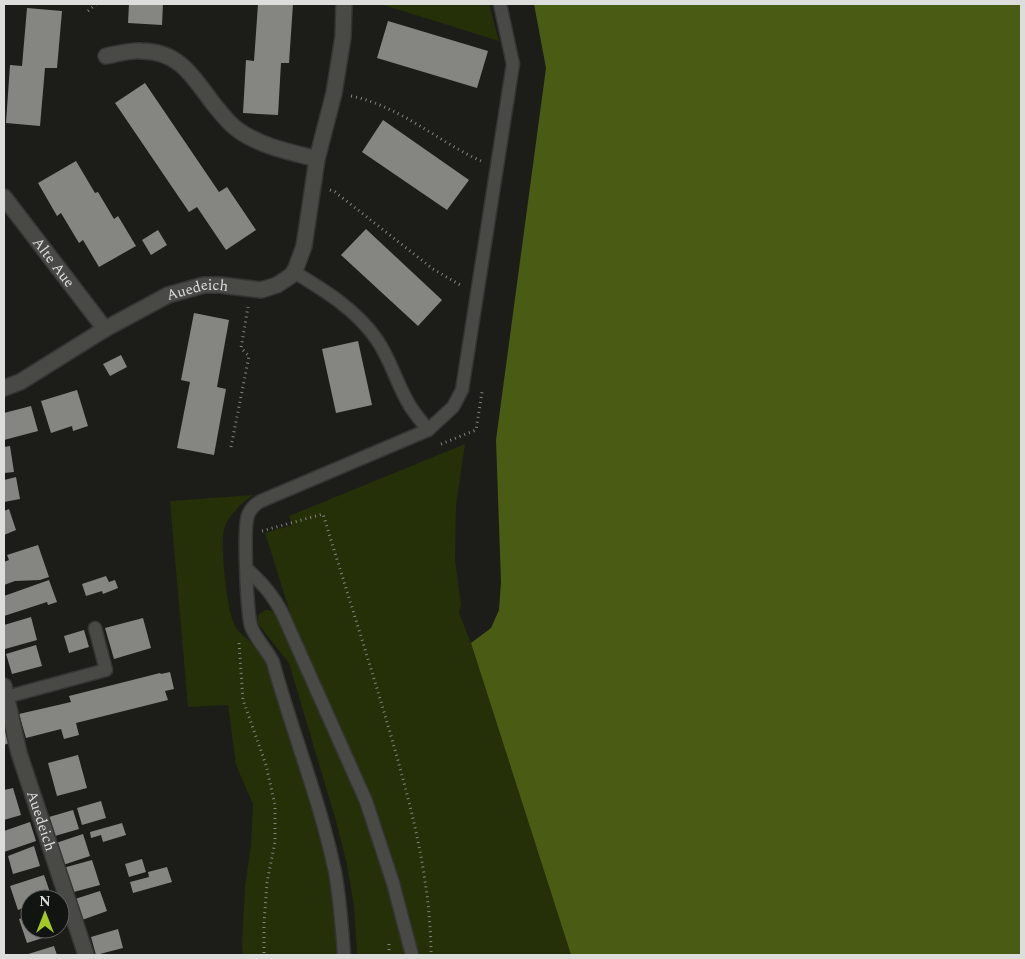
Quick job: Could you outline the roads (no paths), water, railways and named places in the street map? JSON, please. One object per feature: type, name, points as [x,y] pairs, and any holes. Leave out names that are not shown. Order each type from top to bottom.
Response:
[{"type":"street","points":[[294,272],[304,246],[317,159],[334,93],[342,37],[344,4]]},
{"type":"street","points":[[106,56],[139,50],[164,55],[176,60],[195,78],[225,118],[237,130],[268,145],[317,159]]},
{"type":"street","name":"Alte Aue","points":[[4,197],[105,329]]},
{"type":"street","name":"Auedeich","points":[[4,388],[20,382],[105,329],[168,295],[187,288],[204,285],[261,290],[277,285],[294,272]]},
{"type":"street","name":"Auedeich","points":[[5,691],[19,754],[86,955]]},
{"type":"lane","points":[[344,955],[338,887],[316,801],[273,662],[252,627],[246,569],[248,518],[255,504],[428,430],[453,407],[462,390],[513,64],[500,4]]},
{"type":"lane","points":[[294,272],[351,310],[365,325],[388,358],[410,405],[428,430]]},
{"type":"lane","points":[[246,569],[264,585],[284,615],[366,802],[393,883],[412,955]]},
{"type":"lane","points":[[5,691],[106,670],[95,628]]}]
